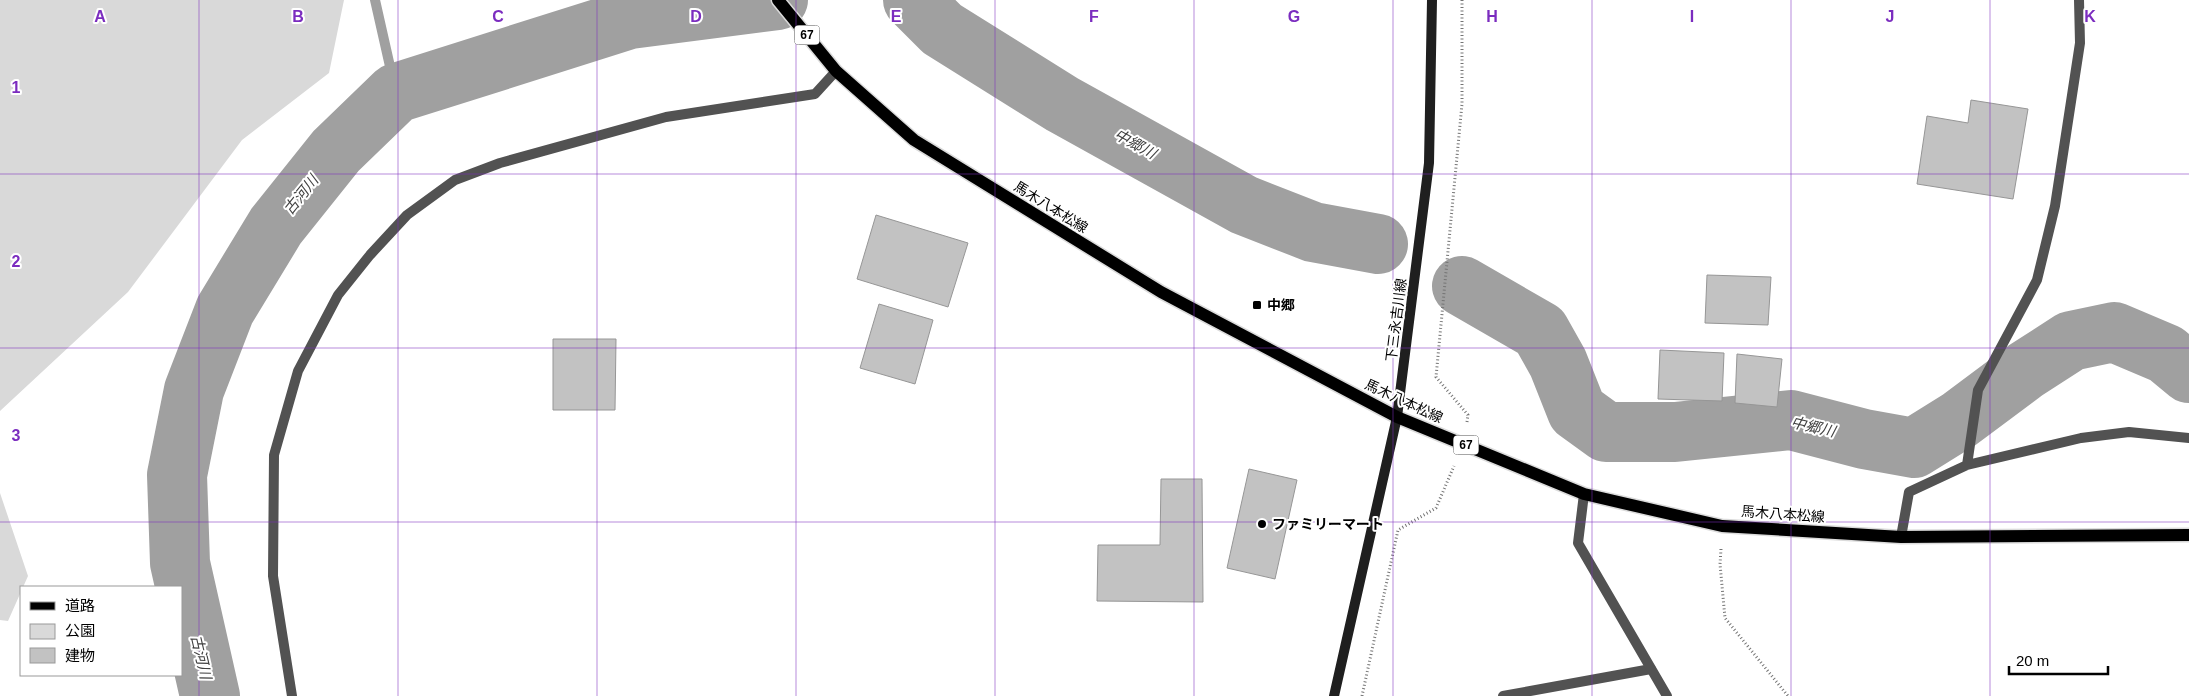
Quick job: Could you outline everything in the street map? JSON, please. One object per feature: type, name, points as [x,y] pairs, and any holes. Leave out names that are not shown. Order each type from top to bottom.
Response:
[{"type":"main road","name":"馬木八本松線","points":[[778,0],[836,70],[914,140],[1161,292],[1397,417],[1584,494],[1722,526],[1901,537],[2189,534]]},
{"type":"main road","name":"下三永吉川線","points":[[1334,696],[1397,417],[1430,163],[1432,0]]},
{"type":"street","points":[[1967,465],[1978,390],[2037,280],[2055,206],[2078,52],[2079,0]]},
{"type":"street","points":[[292,696],[273,576],[274,455],[298,371],[338,295],[370,254],[407,215],[455,180],[500,163],[666,117],[815,94],[836,70]]},
{"type":"street","points":[[1901,537],[1909,492],[1967,465],[2081,438],[2129,432],[2189,438]]},
{"type":"street","points":[[1584,494],[1578,543],[1667,696]]},
{"type":"street","points":[[1503,696],[1651,669]]},
{"type":"path","points":[[1362,696],[1398,530],[1436,508],[1464,444],[1468,415],[1436,377],[1462,104],[1462,0]]},
{"type":"path","points":[[1722,526],[1720,564],[1725,618],[1788,696]]},
{"type":"green space","points":[[0,0],[344,0],[329,73],[242,140],[128,292],[0,411]]},
{"type":"green space","points":[[0,493],[28,576],[24,586],[20,586],[20,594],[8,621],[0,620]]},
{"type":"building","points":[[1971,100],[2028,109],[2013,199],[1917,184],[1927,116],[1968,123]]},
{"type":"building","points":[[876,215],[968,243],[948,307],[857,279]]},
{"type":"building","points":[[1707,275],[1771,277],[1768,325],[1705,323]]},
{"type":"building","points":[[879,304],[933,320],[915,384],[860,368]]},
{"type":"building","points":[[553,339],[616,339],[615,410],[553,410]]},
{"type":"building","points":[[1660,350],[1724,353],[1722,401],[1658,399]]},
{"type":"building","points":[[1737,354],[1782,359],[1777,407],[1735,403]]},
{"type":"building","name":"ファミリーマート","points":[[1249,469],[1297,480],[1275,579],[1227,568]]},
{"type":"building","points":[[1161,479],[1202,479],[1203,602],[1097,601],[1098,545],[1160,545]]},
{"type":"waterway","points":[[375,0],[396,93]]},
{"type":"waterway","name":"古河川","points":[[210,696],[180,563],[177,475],[194,390],[225,310],[276,226],[336,151],[396,93],[630,19],[778,0]]},
{"type":"waterway","name":"中郷川","points":[[913,0],[942,29],[1062,104],[1244,205],[1313,232],[1378,244]]},
{"type":"waterway","name":"中郷川","points":[[1462,286],[1540,331],[1558,363],[1577,411],[1606,432],[1675,432],[1791,420],[1864,439],[1914,448],[1959,420],[2026,370],[2071,341],[2114,332],[2166,354],[2189,373]]},
{"type":"place","name":"中郷","points":[[1257,305]]},
{"type":"place","name":"ファミリーマート","points":[[1262,524]]}]
